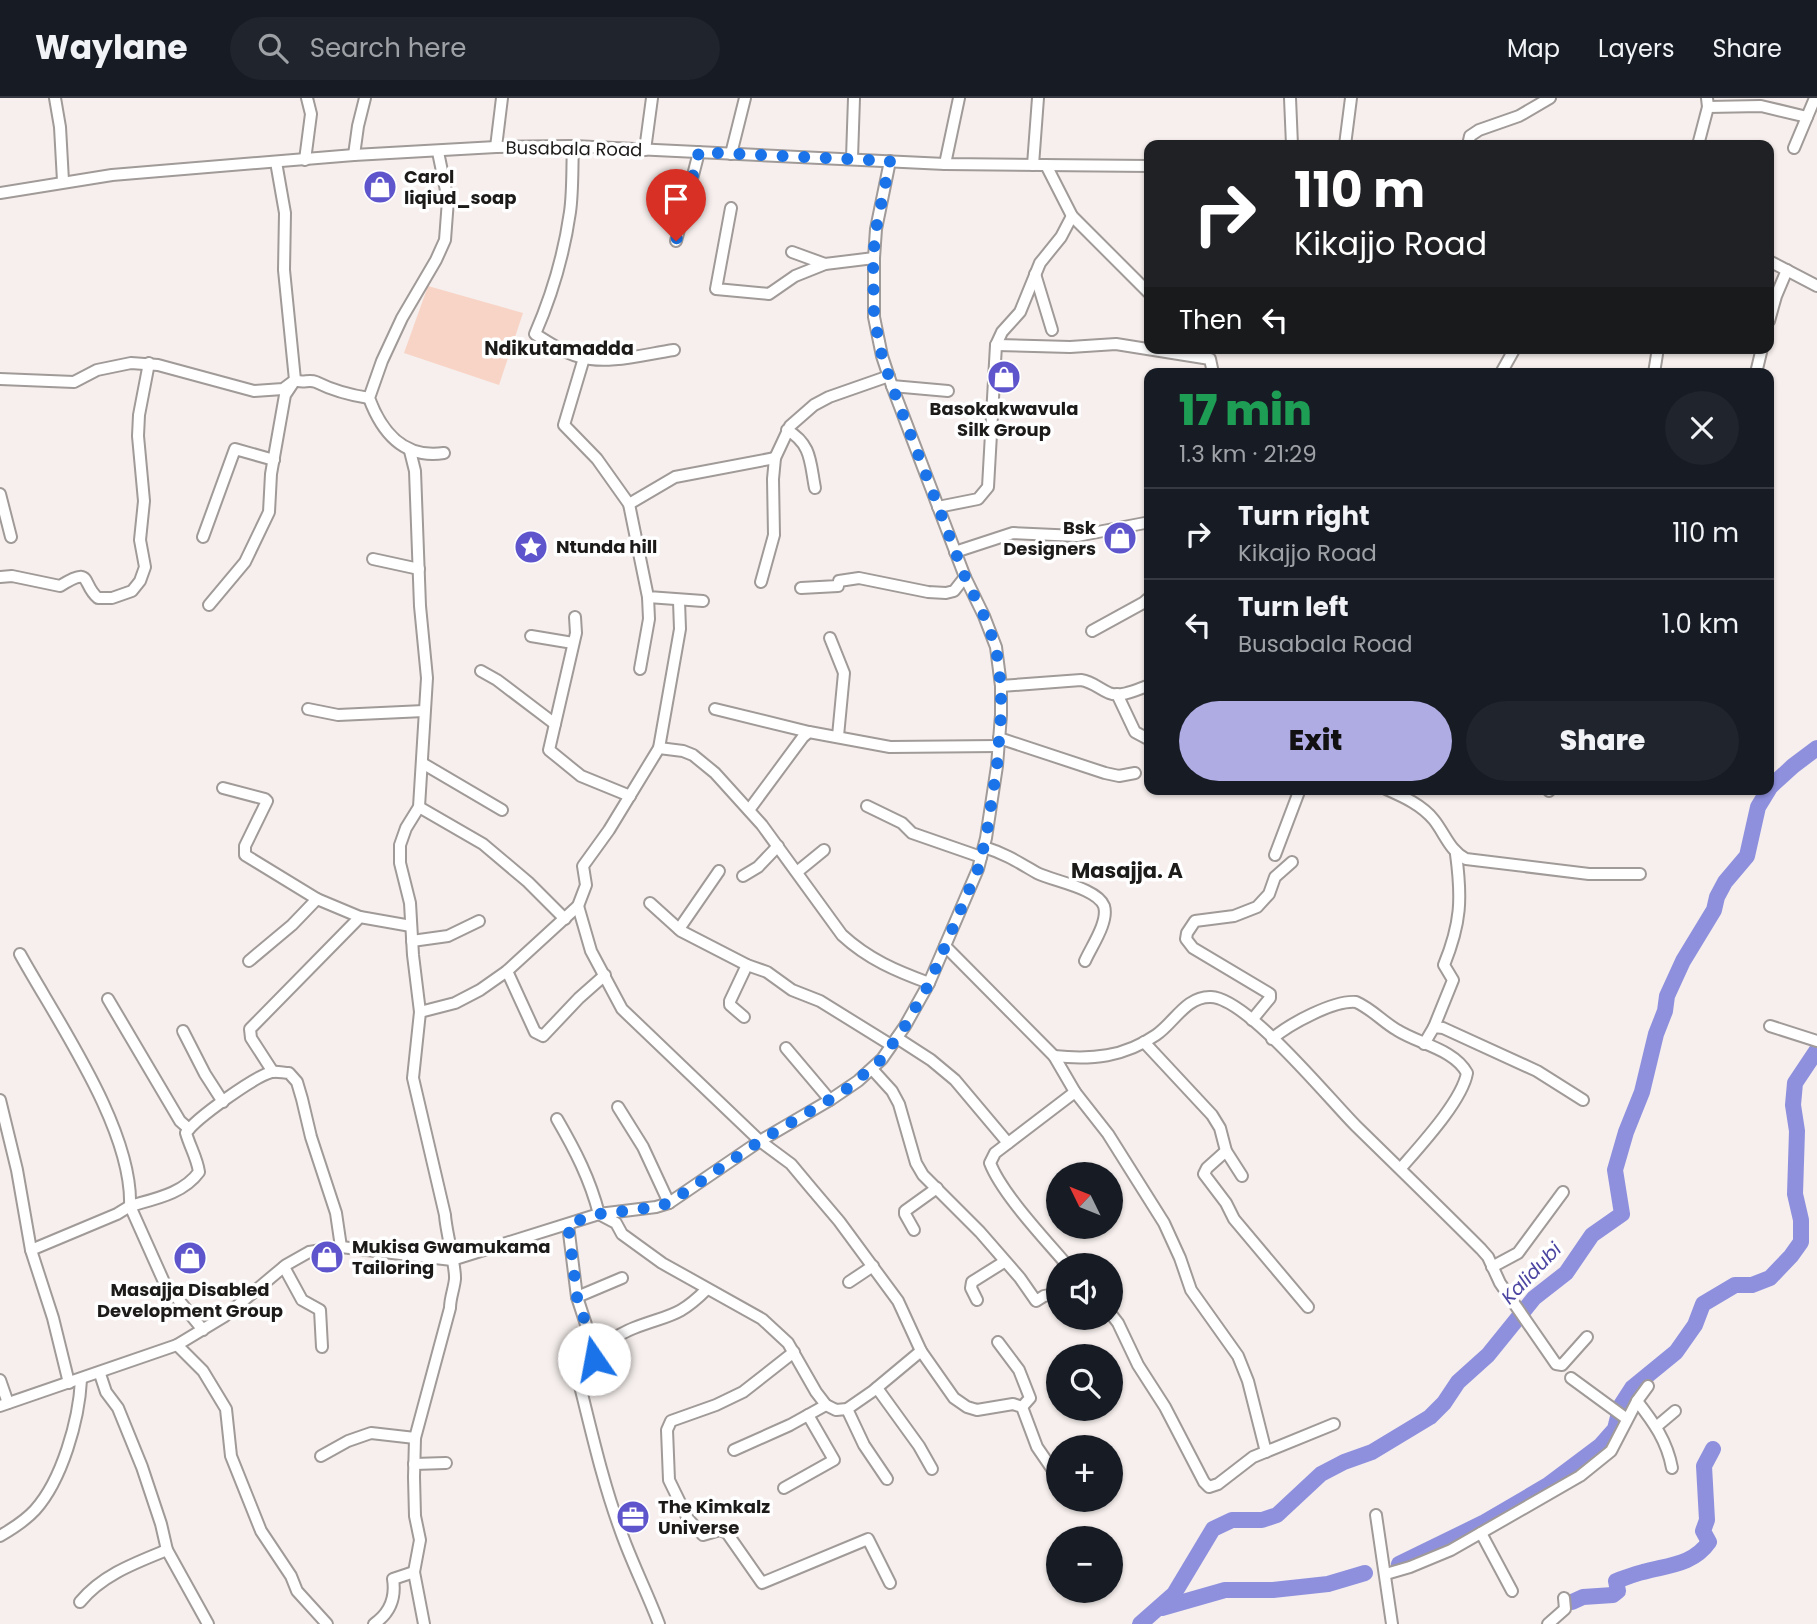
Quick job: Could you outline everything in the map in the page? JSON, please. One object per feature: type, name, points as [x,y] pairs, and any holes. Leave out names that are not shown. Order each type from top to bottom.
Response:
[{"type":"street","points":[[55,98],[60,127],[63,181]]},
{"type":"street","points":[[305,160],[311,114],[307,98]]},
{"type":"street","points":[[354,155],[365,98]]},
{"type":"street","points":[[496,147],[502,98]]},
{"type":"street","points":[[645,150],[652,98]]},
{"type":"street","points":[[731,154],[745,98]]},
{"type":"street","points":[[852,158],[854,98]]},
{"type":"street","points":[[945,164],[958,98]]},
{"type":"street","points":[[1033,165],[1038,98]]},
{"type":"street","points":[[1290,98],[1292,140]]},
{"type":"street","points":[[1346,140],[1351,98]]},
{"type":"street","points":[[1469,140],[1470,136],[1479,130],[1506,122],[1550,98]]},
{"type":"street","points":[[1794,148],[1815,98]]},
{"type":"street","points":[[1699,140],[1708,103],[1761,106],[1808,117]]},
{"type":"street","points":[[573,146],[571,210],[548,305],[535,334],[558,348],[584,358],[599,359],[674,350]]},
{"type":"street","name":"Busabala Road","points":[[0,193],[112,175],[354,155],[496,147],[573,146],[945,164],[1144,166]]},
{"type":"street","points":[[438,152],[447,200],[445,240],[402,318],[369,398],[380,422],[410,451],[422,454],[444,453]]},
{"type":"street","points":[[676,241],[699,152]]},
{"type":"street","points":[[0,1380],[4,1404],[100,1374],[177,1345],[225,1316],[284,1267],[309,1252],[341,1247],[452,1261],[599,1214],[669,1203],[760,1141],[830,1100],[872,1069],[894,1042],[929,984],[983,852],[998,742],[1001,687],[996,647],[955,552],[882,356],[874,317],[873,258],[890,161]]},
{"type":"street","points":[[209,605],[245,562],[269,512],[285,395],[295,380],[284,270],[285,213],[276,162]]},
{"type":"street","points":[[1046,165],[1072,216],[1144,288]]},
{"type":"street","points":[[732,208],[716,289],[769,294],[796,276],[825,264],[873,258]]},
{"type":"street","points":[[938,508],[978,499],[988,487],[996,345],[1002,332],[1020,312],[1035,274],[1072,216]]},
{"type":"street","points":[[792,252],[825,264]]},
{"type":"street","points":[[1774,264],[1817,286]]},
{"type":"street","points":[[1774,303],[1787,271]]},
{"type":"street","points":[[1035,274],[1052,330]]},
{"type":"street","points":[[996,345],[1070,347],[1116,344],[1144,348]]},
{"type":"street","points":[[1179,354],[1210,359],[1212,368]]},
{"type":"street","points":[[584,358],[565,425],[597,459],[629,504],[648,597],[649,619],[640,670]]},
{"type":"street","points":[[0,379],[74,382],[105,368],[149,363],[254,391],[283,389],[295,380]]},
{"type":"street","points":[[0,577],[12,576],[60,586],[74,577],[83,578],[98,598],[120,597],[132,591],[140,581],[145,567],[140,540],[144,501],[138,436],[139,415],[149,363]]},
{"type":"street","points":[[295,380],[301,384],[314,381],[339,394],[369,398]]},
{"type":"street","points":[[761,582],[775,536],[775,458],[787,430],[800,415],[821,401],[890,381],[948,391]]},
{"type":"street","points":[[787,430],[799,437],[806,446],[815,488]]},
{"type":"street","points":[[203,537],[235,449],[274,460]]},
{"type":"street","points":[[410,451],[415,471],[420,606],[427,678],[419,807],[406,828],[400,845],[400,863],[410,903],[420,1013],[412,1078],[442,1204],[455,1278],[450,1293],[450,1308],[415,1437],[415,1516],[420,1540],[414,1572],[424,1624]]},
{"type":"street","points":[[629,504],[675,477],[775,458]]},
{"type":"street","points":[[0,494],[11,537]]},
{"type":"street","points":[[955,552],[1013,533],[1077,536],[1144,524]]},
{"type":"street","points":[[373,559],[419,569]]},
{"type":"street","points":[[801,588],[838,586],[839,581],[859,578],[946,593],[954,591],[965,577]]},
{"type":"street","points":[[648,597],[703,601]]},
{"type":"street","points":[[420,1013],[455,1003],[481,990],[507,971],[578,906],[586,885],[583,866],[659,748],[680,629],[679,601]]},
{"type":"street","points":[[1091,631],[1144,602]]},
{"type":"street","points":[[575,617],[576,633],[549,750],[581,776],[630,796]]},
{"type":"street","points":[[531,636],[573,643]]},
{"type":"street","points":[[830,638],[844,673],[838,736]]},
{"type":"street","points":[[481,671],[555,724]]},
{"type":"street","points":[[1001,687],[1081,680],[1091,681],[1110,693],[1117,694],[1144,687]]},
{"type":"street","points":[[1117,694],[1135,732],[1144,737]]},
{"type":"street","points":[[308,709],[338,715],[424,710]]},
{"type":"street","points":[[715,709],[809,732],[890,747],[998,742],[1105,773],[1119,776],[1135,773]]},
{"type":"street","points":[[749,810],[809,732]]},
{"type":"street","points":[[659,748],[693,755],[715,773],[778,846],[842,935],[857,948],[891,969],[929,984]]},
{"type":"street","points":[[422,763],[502,810]]},
{"type":"street","points":[[223,788],[265,799],[267,802],[245,846],[244,855],[317,898],[360,917],[411,926]]},
{"type":"street","points":[[1275,855],[1298,795]]},
{"type":"street","points":[[1398,795],[1417,804],[1427,813],[1456,854],[1461,892],[1457,925],[1444,965],[1453,980],[1424,1044]]},
{"type":"street","points":[[867,806],[902,823],[912,833],[983,852],[1010,856],[1037,872],[1099,899],[1105,910],[1103,922],[1085,961]]},
{"type":"street","points":[[419,807],[483,844],[528,882],[565,919]]},
{"type":"street","points":[[743,876],[758,867],[778,846]]},
{"type":"street","points":[[797,872],[824,850]]},
{"type":"street","points":[[1456,854],[1485,863],[1589,874],[1640,874]]},
{"type":"street","points":[[1252,1020],[1270,998],[1270,994],[1193,948],[1186,939],[1187,933],[1195,921],[1234,916],[1257,907],[1269,894],[1275,877],[1292,863]]},
{"type":"street","points":[[679,929],[719,871]]},
{"type":"street","points":[[249,961],[292,925],[317,898]]},
{"type":"street","points":[[650,903],[679,929],[931,1060],[955,1080],[1008,1143]]},
{"type":"street","points":[[578,906],[591,951],[622,1009],[760,1141],[791,1164],[839,1221],[898,1301],[921,1351],[954,1398],[967,1407],[988,1409],[1013,1404],[1022,1407]]},
{"type":"street","points":[[273,1072],[251,1038],[250,1029],[360,917]]},
{"type":"street","points":[[412,941],[449,936],[479,921]]},
{"type":"street","points":[[945,946],[1054,1056],[1075,1092],[1108,1134],[1164,1223],[1191,1290],[1238,1356],[1248,1381],[1266,1452]]},
{"type":"street","points":[[20,954],[93,1082],[125,1165],[130,1206],[164,1282],[204,1330]]},
{"type":"street","points":[[744,1017],[730,1005],[730,1001],[747,965]]},
{"type":"street","points":[[507,971],[535,1032],[543,1036],[605,975]]},
{"type":"street","points":[[1054,1056],[1100,1058],[1144,1042],[1159,1033],[1188,1004],[1210,997],[1222,999],[1252,1020],[1292,1055],[1355,1125],[1481,1250],[1500,1283],[1558,1366],[1566,1361],[1587,1337]]},
{"type":"street","points":[[108,999],[180,1121],[189,1129]]},
{"type":"street","points":[[1272,1039],[1300,1020],[1348,1002],[1365,1006],[1396,1030],[1458,1062],[1467,1073],[1450,1107],[1401,1168]]},
{"type":"street","points":[[1770,1026],[1817,1041]]},
{"type":"street","points":[[1434,1027],[1443,1028],[1537,1071],[1583,1100]]},
{"type":"street","points":[[183,1031],[223,1102]]},
{"type":"street","points":[[1144,1042],[1205,1105],[1220,1128],[1226,1151],[1242,1177]]},
{"type":"street","points":[[786,1048],[830,1100]]},
{"type":"street","points":[[872,1069],[896,1097],[908,1129],[916,1163],[923,1175],[980,1232],[1036,1301],[1046,1296]]},
{"type":"street","points":[[31,1250],[130,1206],[185,1187],[199,1172],[197,1159],[189,1146],[186,1133],[189,1129],[223,1102],[273,1072],[289,1073],[297,1082],[311,1137],[336,1213],[341,1247]]},
{"type":"street","points":[[1057,1253],[993,1172],[990,1163],[1008,1143],[1075,1092]]},
{"type":"street","points":[[0,1100],[18,1170],[31,1250],[53,1318],[69,1383]]},
{"type":"street","points":[[618,1107],[643,1147],[669,1203]]},
{"type":"street","points":[[558,1119],[591,1185],[599,1214],[616,1223],[622,1234],[663,1263],[762,1319],[788,1343],[826,1405],[836,1410],[847,1409],[921,1351]]},
{"type":"street","points":[[1226,1151],[1204,1174],[1226,1203],[1234,1219],[1308,1307]]},
{"type":"street","points":[[915,1230],[905,1211],[937,1188]]},
{"type":"street","points":[[1492,1267],[1518,1253],[1563,1192]]},
{"type":"street","points":[[568,1224],[577,1297],[595,1352],[594,1359],[578,1378],[585,1411],[621,1533],[660,1624]]},
{"type":"street","points":[[977,1300],[971,1288],[972,1282],[1004,1262]]},
{"type":"street","points":[[849,1282],[873,1266]]},
{"type":"street","points":[[284,1267],[302,1300],[320,1310],[322,1347]]},
{"type":"street","points":[[577,1297],[622,1278]]},
{"type":"street","points":[[593,1343],[604,1342],[632,1328],[668,1318],[685,1310],[708,1289]]},
{"type":"street","points":[[1121,1330],[1206,1486],[1212,1488],[1245,1462],[1334,1424]]},
{"type":"street","points":[[998,1342],[1019,1370],[1030,1398],[1022,1407]]},
{"type":"street","points":[[177,1345],[203,1371],[226,1409],[231,1456],[261,1531],[291,1576],[297,1591],[327,1624]]},
{"type":"street","points":[[794,1352],[743,1392],[671,1421],[667,1430],[669,1480],[690,1521],[704,1535],[720,1530],[727,1533],[762,1583],[865,1539],[869,1541],[890,1583]]},
{"type":"street","points":[[100,1374],[106,1392],[118,1408],[142,1467],[167,1550],[208,1624]]},
{"type":"street","points":[[1571,1378],[1622,1415]]},
{"type":"street","points":[[0,1536],[35,1510],[55,1476],[80,1404],[81,1380]]},
{"type":"street","points":[[1385,1574],[1451,1550],[1580,1476],[1611,1451],[1622,1415],[1648,1386]]},
{"type":"street","points":[[877,1388],[919,1446],[932,1469]]},
{"type":"street","points":[[1637,1401],[1657,1427],[1668,1448],[1672,1468]]},
{"type":"street","points":[[734,1450],[826,1405]]},
{"type":"street","points":[[1022,1407],[1037,1447],[1046,1460]]},
{"type":"street","points":[[847,1409],[864,1445],[887,1479]]},
{"type":"street","points":[[1657,1427],[1675,1411]]},
{"type":"street","points":[[784,1488],[834,1460],[808,1415]]},
{"type":"street","points":[[321,1457],[348,1441],[371,1433],[415,1437]]},
{"type":"street","points":[[414,1464],[446,1463]]},
{"type":"street","points":[[1376,1515],[1392,1624]]},
{"type":"street","points":[[1481,1533],[1512,1591]]},
{"type":"street","points":[[80,1602],[107,1578],[167,1550]]},
{"type":"street","points":[[373,1624],[393,1601],[393,1579],[414,1572]]},
{"type":"street","points":[[1548,1624],[1565,1609],[1564,1598]]},
{"type":"shaded area","points":[[428,286],[523,313],[499,385],[404,353]]},
{"type":"waterway","name":"Kalidubi","points":[[1774,783],[1817,748]]},
{"type":"waterway","name":"Kalidubi","points":[[1140,1624],[1174,1594],[1213,1529],[1232,1520],[1262,1520],[1277,1515],[1321,1474],[1372,1452],[1430,1417],[1444,1403],[1458,1382],[1488,1355],[1534,1298],[1566,1273],[1592,1235],[1622,1214],[1615,1170],[1642,1092],[1667,996],[1683,961],[1714,910],[1725,882],[1747,856],[1758,807],[1765,795]]},
{"type":"waterway","name":"Kalidubi","points":[[1399,1564],[1485,1522],[1548,1485],[1600,1446],[1615,1429],[1621,1405],[1632,1388],[1676,1352],[1695,1325],[1703,1304],[1735,1285],[1752,1285],[1770,1278],[1791,1256],[1801,1242],[1801,1220],[1795,1194],[1795,1083],[1817,1050]]},
{"type":"waterway","points":[[1572,1602],[1583,1597],[1613,1595],[1618,1591],[1616,1581],[1688,1560],[1703,1550],[1709,1542],[1703,1531],[1707,1520],[1704,1466],[1713,1449]]},
{"type":"waterway","name":"Kalidubi","points":[[1162,1608],[1225,1590],[1273,1590],[1328,1584],[1365,1573]]},
{"type":"place","name":"Carol liqiud_soap","points":[[380,187]]},
{"type":"place","name":"Basokakwavula Silk Group","points":[[1004,377]]},
{"type":"place","name":"Bsk Designers","points":[[1120,538]]},
{"type":"place","name":"Ntunda hill","points":[[531,547]]},
{"type":"place","name":"Mukisa Gwamukama Tailoring","points":[[327,1257]]},
{"type":"place","name":"Masajja Disabled Development Group","points":[[190,1258]]},
{"type":"place","name":"The Kimkalz Universe","points":[[633,1517]]},
{"type":"district","name":"Ndikutamadda","points":[[559,348]]},
{"type":"district","name":"Masajja. A","points":[[1127,871]]},
{"type":"route","points":[[594,1359],[595,1352],[577,1297],[568,1224],[599,1214],[669,1203],[760,1141],[844,1091],[882,1059],[918,1005],[978,869],[986,838],[997,766],[1001,715],[996,647],[965,577],[892,386],[882,356],[874,317],[873,258],[890,161],[699,152],[676,241]]}]
